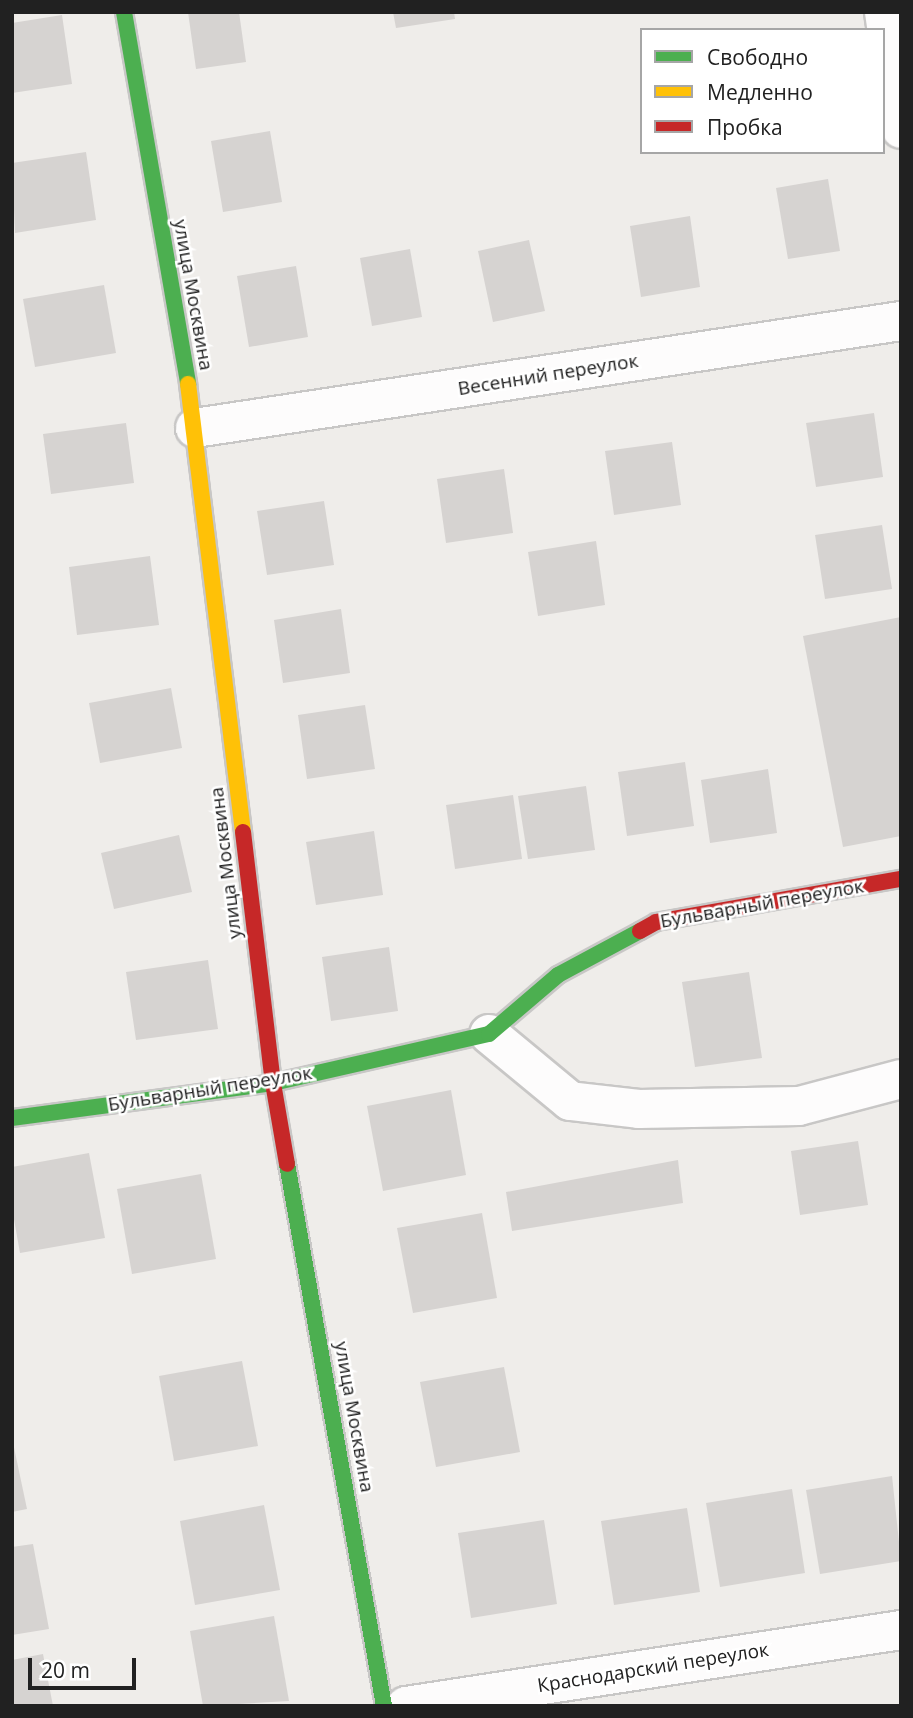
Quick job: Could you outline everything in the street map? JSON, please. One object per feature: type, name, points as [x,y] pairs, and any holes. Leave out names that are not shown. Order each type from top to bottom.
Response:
[{"type":"street","name":"улица Москвина","points":[[124,12],[195,428],[273,1083],[384,1706]]},
{"type":"street","points":[[884,12],[901,129]]},
{"type":"street","name":"Весенний переулок","points":[[195,428],[901,321]]},
{"type":"street","name":"Бульварный переулок","points":[[12,1118],[273,1083],[489,1034],[558,975],[656,922],[901,879]]},
{"type":"street","points":[[489,1034],[570,1101],[639,1109],[799,1106],[901,1079]]},
{"type":"street","name":"Краснодарский переулок","points":[[406,1706],[901,1630]]},
{"type":"building","points":[[188,12],[239,12],[246,62],[196,69]]},
{"type":"building","points":[[393,12],[454,12],[455,19],[396,28]]},
{"type":"building","points":[[62,15],[72,84],[12,93],[12,23]]},
{"type":"building","points":[[270,131],[282,202],[223,212],[211,141]]},
{"type":"building","points":[[86,152],[96,220],[15,233],[12,163]]},
{"type":"building","points":[[828,179],[840,251],[788,259],[776,188]]},
{"type":"building","points":[[690,216],[700,287],[641,297],[630,226]]},
{"type":"building","points":[[529,240],[545,311],[493,322],[478,251]]},
{"type":"building","points":[[410,249],[422,317],[372,326],[360,258]]},
{"type":"building","points":[[296,266],[308,337],[249,347],[237,276]]},
{"type":"building","points":[[104,285],[116,353],[35,367],[23,299]]},
{"type":"building","points":[[874,413],[883,477],[816,487],[806,423]]},
{"type":"building","points":[[126,423],[134,483],[51,494],[43,434]]},
{"type":"building","points":[[672,442],[681,505],[614,515],[605,451]]},
{"type":"building","points":[[504,469],[513,533],[446,543],[437,479]]},
{"type":"building","points":[[324,501],[334,565],[267,575],[257,511]]},
{"type":"building","points":[[882,525],[892,589],[825,599],[815,535]]},
{"type":"building","points":[[596,541],[605,605],[538,616],[528,552]]},
{"type":"building","points":[[150,556],[159,625],[77,635],[69,567]]},
{"type":"building","points":[[341,609],[350,673],[283,683],[274,620]]},
{"type":"building","points":[[901,617],[901,836],[843,847],[803,636]]},
{"type":"building","points":[[171,688],[182,748],[100,763],[89,703]]},
{"type":"building","points":[[365,705],[375,769],[307,779],[298,715]]},
{"type":"building","points":[[685,762],[694,826],[627,836],[618,772]]},
{"type":"building","points":[[768,769],[777,833],[710,843],[701,780]]},
{"type":"building","points":[[586,786],[595,850],[528,859],[518,796]]},
{"type":"building","points":[[513,795],[522,859],[455,869],[446,805]]},
{"type":"building","points":[[374,831],[383,895],[316,905],[306,842]]},
{"type":"building","points":[[179,835],[192,892],[114,909],[101,853]]},
{"type":"building","points":[[389,947],[398,1011],[331,1021],[322,957]]},
{"type":"building","points":[[208,960],[218,1029],[136,1040],[126,972]]},
{"type":"building","points":[[749,972],[762,1058],[695,1067],[682,982]]},
{"type":"building","points":[[451,1090],[466,1175],[383,1191],[367,1106]]},
{"type":"building","points":[[858,1141],[868,1205],[800,1215],[791,1151]]},
{"type":"building","points":[[89,1153],[105,1238],[20,1253],[12,1208],[12,1167]]},
{"type":"building","points":[[678,1160],[683,1203],[512,1231],[506,1192]]},
{"type":"building","points":[[201,1174],[216,1259],[132,1274],[117,1189]]},
{"type":"building","points":[[482,1213],[497,1298],[413,1313],[397,1228]]},
{"type":"building","points":[[242,1361],[258,1446],[174,1461],[159,1376]]},
{"type":"building","points":[[504,1367],[520,1452],[436,1467],[420,1382]]},
{"type":"building","points":[[12,1438],[27,1509],[12,1512]]},
{"type":"building","points":[[892,1476],[901,1561],[820,1574],[806,1490]]},
{"type":"building","points":[[792,1489],[805,1573],[720,1587],[706,1503]]},
{"type":"building","points":[[264,1505],[280,1590],[195,1605],[180,1521]]},
{"type":"building","points":[[687,1508],[700,1592],[614,1605],[601,1521]]},
{"type":"building","points":[[544,1520],[557,1604],[471,1618],[458,1533]]},
{"type":"building","points":[[33,1544],[49,1629],[12,1635],[12,1547]]},
{"type":"building","points":[[274,1616],[289,1701],[203,1706],[190,1631]]},
{"type":"building","points":[[43,1654],[53,1706],[12,1706],[12,1660]]},
{"type":"traffic: fast","points":[[124,12],[188,384]]},
{"type":"traffic: fast","points":[[12,1118],[273,1083],[489,1034],[558,975],[640,931]]},
{"type":"traffic: fast","points":[[287,1164],[384,1706]]},
{"type":"traffic: slow","points":[[188,384],[243,832]]},
{"type":"traffic: jam","points":[[243,832],[273,1083],[287,1164]]},
{"type":"traffic: jam","points":[[640,931],[656,922],[901,879]]}]
